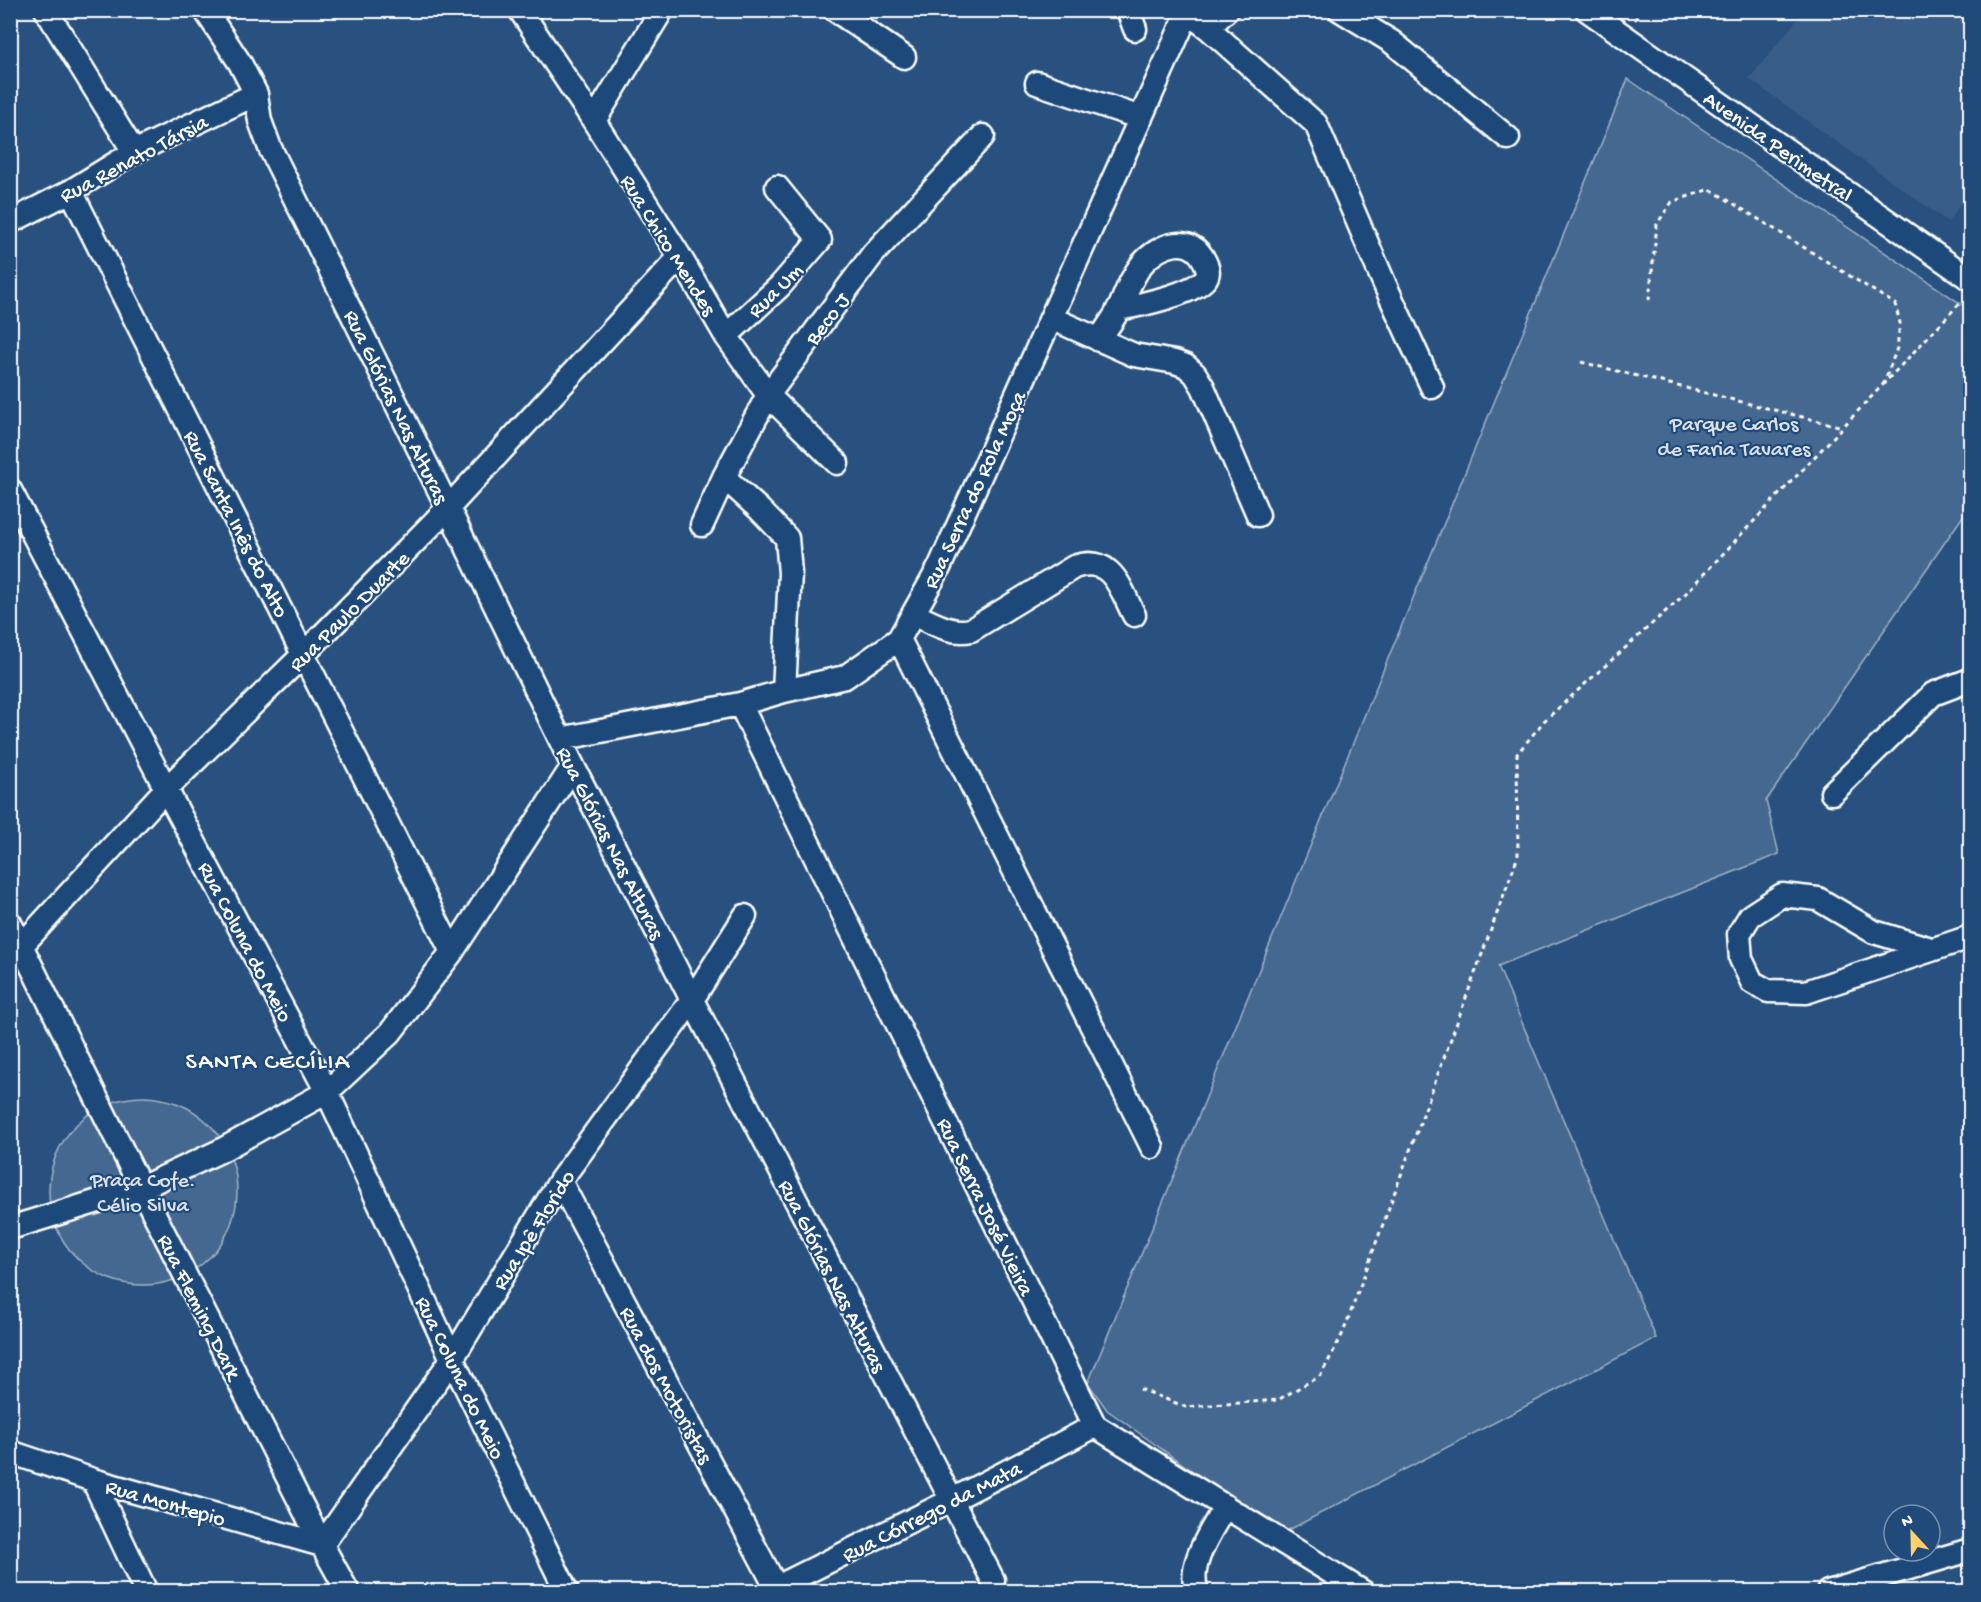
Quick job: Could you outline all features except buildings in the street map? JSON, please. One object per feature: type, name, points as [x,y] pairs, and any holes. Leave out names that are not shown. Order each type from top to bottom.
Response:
[{"type":"street","points":[[46,10],[134,152]]},
{"type":"street","name":"Rua Glórias Nas Alturas","points":[[205,10],[240,63],[255,94],[260,121],[270,148],[573,766],[950,1501],[993,1580]]},
{"type":"street","name":"Rua Chico Mendes","points":[[520,10],[680,257],[726,336],[768,395],[837,463]]},
{"type":"street","points":[[594,121],[662,10]]},
{"type":"street","points":[[835,10],[904,57]]},
{"type":"street","points":[[1208,28],[1227,10]]},
{"type":"street","points":[[1340,10],[1392,42],[1508,138]]},
{"type":"street","name":"Avenida Perimetral","points":[[1587,10],[1971,279]]},
{"type":"street","points":[[1188,12],[1316,124],[1385,285],[1432,387]]},
{"type":"street","name":"Rua Serra do Rola Moça","points":[[560,739],[740,704],[845,677],[899,639],[939,568],[1188,12]]},
{"type":"street","points":[[1037,82],[1141,118]]},
{"type":"street","name":"Rua Renato Társia","points":[[14,213],[71,191],[134,152],[255,94]]},
{"type":"street","name":"Beco J","points":[[702,525],[724,477],[768,395],[873,254],[983,136]]},
{"type":"street","name":"Rua Um","points":[[726,336],[780,286],[820,240],[777,186]]},
{"type":"street","name":"Rua Santa Inês do Alto","points":[[71,191],[453,952]]},
{"type":"street","name":"Rua Paulo Duarte","points":[[16,952],[166,789],[448,508],[680,257]]},
{"type":"street","points":[[1099,340],[1118,309]]},
{"type":"street","points":[[1051,318],[1134,355],[1175,362],[1186,366],[1195,374],[1203,387],[1258,515]]},
{"type":"street","points":[[724,477],[787,538],[790,573],[784,691]]},
{"type":"street","name":"Rua Coluna do Meio","points":[[10,490],[327,1092],[452,1359],[567,1592]]},
{"type":"street","points":[[913,614],[954,632],[963,632],[980,625],[1074,567],[1086,563],[1097,564],[1113,575],[1134,615]]},
{"type":"street","points":[[899,639],[1152,1147]]},
{"type":"street","points":[[1832,794],[1933,694],[1971,681]]},
{"type":"street","name":"Rua Serra José Vieira","points":[[740,704],[1095,1426]]},
{"type":"street","points":[[10,1228],[141,1188],[220,1151],[327,1092],[390,1033],[453,952],[573,766]]},
{"type":"street","points":[[1931,949],[1874,932],[1818,899],[1782,895],[1750,916],[1739,934],[1741,959],[1752,982],[1767,992],[1806,992],[1971,937]]},
{"type":"street","name":"Rua Ipê Florido","points":[[322,1545],[452,1359],[560,1181],[692,1000],[745,916]]},
{"type":"street","name":"Rua Fleming Dark","points":[[10,923],[16,952],[141,1188],[348,1592]]},
{"type":"street","name":"Rua dos Motoristas","points":[[560,1181],[772,1589]]},
{"type":"street","points":[[1095,1426],[1363,1592]]},
{"type":"street","name":"Rua Córrego da Mata","points":[[772,1589],[1095,1426]]},
{"type":"street","name":"Rua Montepio","points":[[10,1452],[93,1480],[322,1545]]},
{"type":"street","points":[[93,1480],[146,1592]]},
{"type":"street","points":[[1197,1592],[1195,1586],[1198,1555],[1225,1506]]},
{"type":"street","points":[[1828,1592],[1971,1550]]},
{"type":"path","points":[[1649,300],[1657,224],[1672,202],[1710,189],[1895,304],[1900,323],[1898,340],[1884,384]]},
{"type":"path","points":[[1140,1389],[1186,1407],[1255,1402],[1278,1400],[1321,1375],[1343,1332],[1518,856],[1517,754],[1544,721],[1685,594],[1960,303]]},
{"type":"path","points":[[1581,362],[1843,427]]},
{"type":"shaded area","points":[[1804,11],[1970,11],[1970,191],[1948,222],[1749,79]]},
{"type":"green space","name":"Parque Carlos de Faria Tavares","points":[[1628,79],[1970,310],[1970,506],[1766,801],[1779,854],[1498,966],[1656,1338],[1281,1534],[1107,1410],[1088,1383]]},
{"type":"green space","name":"Praça Cofe. Célio Silva","points":[[152,1097],[188,1108],[210,1124],[222,1139],[230,1155],[236,1173],[236,1209],[230,1227],[222,1243],[210,1258],[195,1270],[179,1278],[161,1284],[134,1285],[98,1274],[70,1251],[60,1236],[50,1209],[49,1182],[60,1146],[83,1118],[98,1108],[125,1098]]},
{"type":"district","name":"SANTA CECÍLIA","points":[[268,1060]]}]
